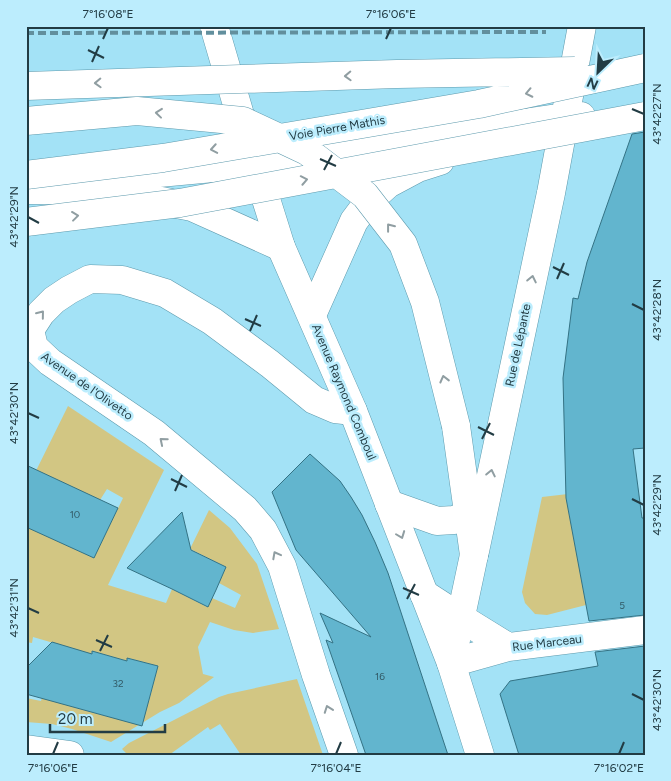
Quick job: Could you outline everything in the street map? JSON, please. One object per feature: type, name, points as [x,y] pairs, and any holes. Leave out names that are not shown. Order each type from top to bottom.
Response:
[{"type":"main road","name":"Avenue Raymond Comboul","points":[[214,26],[281,248],[354,411],[450,663],[480,755]]},
{"type":"main road","name":"Rue de Lépante","points":[[476,513],[551,193],[582,26]]},
{"type":"main road","points":[[26,86],[397,74],[642,69]]},
{"type":"main road","name":"Voie Pierre Mathis","points":[[26,175],[164,158],[479,104],[642,69]]},
{"type":"main road","points":[[26,121],[137,111],[242,121],[307,151],[365,195],[403,244],[424,302],[476,513],[474,554],[450,663]]},
{"type":"main road","points":[[26,185],[254,163],[564,117],[645,115]]},
{"type":"main road","points":[[26,222],[180,203],[645,115]]},
{"type":"main road","points":[[312,315],[354,221],[370,201],[388,184],[418,168],[564,117]]},
{"type":"main road","points":[[26,190],[110,191],[192,208],[281,248]]},
{"type":"main road","name":"Avenue de l'Olivetto","points":[[344,755],[316,676],[282,566],[262,530],[245,509],[154,433],[50,362],[34,347],[30,330],[41,313],[54,300],[69,290],[90,279],[122,280],[165,293],[212,320],[314,400],[335,409],[354,411]]},
{"type":"main road","points":[[389,504],[437,521],[454,520],[476,513]]},
{"type":"main road","points":[[424,594],[508,647]]},
{"type":"main road","name":"Rue Marceau","points":[[450,663],[508,647],[645,630]]},
{"type":"main road","points":[[26,749],[70,755]]},
{"type":"shaded area","points":[[68,406],[164,470],[108,585],[166,603],[172,589],[207,607],[212,598],[235,608],[241,595],[219,583],[226,567],[190,549],[209,510],[230,528],[257,564],[279,629],[253,633],[234,630],[210,622],[198,647],[203,674],[214,677],[179,703],[160,712],[111,742],[52,724],[26,722],[26,698],[41,701],[57,644],[33,637],[32,643],[26,642],[26,491]],"holes":[[[65,484],[100,500],[107,489],[123,498],[94,558],[29,528]],[[92,651],[127,661],[128,658],[158,666],[149,701],[113,718],[76,708]]]},
{"type":"shaded area","points":[[568,494],[586,605],[547,615],[535,614],[525,603],[522,592],[542,497]]},
{"type":"shaded area","points":[[297,679],[323,755],[241,755],[220,724],[210,730],[208,727],[169,755],[128,755],[122,749],[129,743],[219,697]]},
{"type":"building","points":[[645,132],[645,448],[633,449],[642,518],[645,518],[645,615],[589,621],[566,498],[563,378],[573,298],[578,299],[587,262],[632,134]]},
{"type":"building","points":[[310,454],[340,481],[362,515],[375,542],[388,573],[448,755],[366,755],[326,640],[333,643],[320,613],[371,637],[296,550],[272,492]]},
{"type":"building","points":[[26,465],[118,508],[94,558],[26,527]]},
{"type":"building","points":[[182,512],[191,550],[226,567],[208,607],[127,568]]},
{"type":"building","points":[[52,642],[92,654],[92,651],[127,661],[127,658],[158,666],[142,726],[26,694],[26,668]]},
{"type":"building","points":[[645,646],[645,755],[519,755],[500,694],[510,681],[598,666],[595,652]]},
{"type":"railway","points":[[26,33],[546,32]]}]
